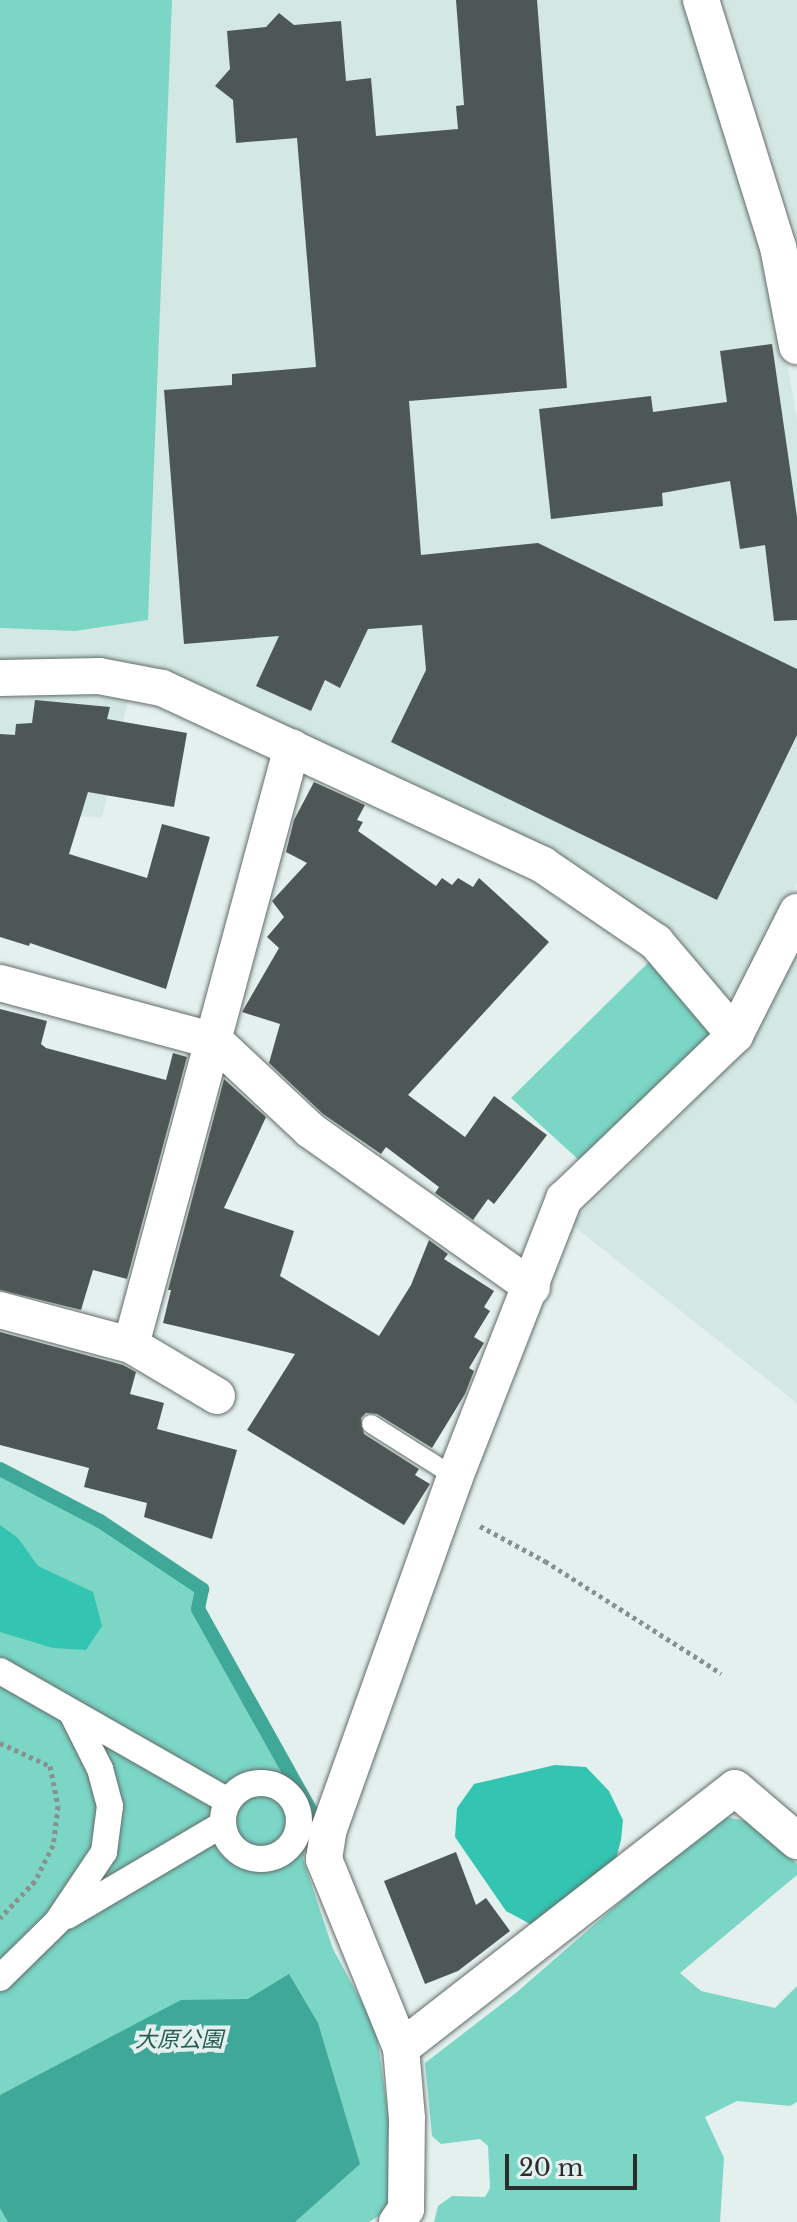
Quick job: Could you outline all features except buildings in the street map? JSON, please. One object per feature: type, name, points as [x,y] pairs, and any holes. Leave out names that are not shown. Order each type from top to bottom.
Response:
[{"type":"street","points":[[701,0],[778,247],[797,346]]},
{"type":"street","points":[[0,678],[99,676],[162,688],[543,865],[656,942],[735,1035]]},
{"type":"street","points":[[131,1345],[292,747]]},
{"type":"street","points":[[397,2222],[406,2209],[407,2118],[401,2048],[324,1859],[329,1829],[450,1492],[564,1199],[735,1035],[797,912]]},
{"type":"street","points":[[0,983],[215,1041],[310,1130],[532,1287]]},
{"type":"street","points":[[0,1310],[131,1345],[217,1396]]},
{"type":"street","points":[[0,1671],[226,1812],[57,1922],[0,1978]]},
{"type":"street","points":[[57,1922],[104,1852],[110,1806],[100,1769],[73,1715]]},
{"type":"street","points":[[401,2048],[735,1788],[797,1841]]},
{"type":"lane","points":[[371,1424],[450,1492]]},
{"type":"path","points":[[450,1492],[545,1561],[721,1673]]},
{"type":"path","points":[[0,1743],[50,1766],[58,1806],[53,1845],[35,1881],[0,1918]]},
{"type":"shaded area","points":[[0,0],[684,0],[777,303],[797,420],[797,883],[737,996],[715,996],[669,938],[112,662],[71,658],[0,665]]},
{"type":"shaded area","points":[[725,0],[797,0],[797,239],[790,210]]},
{"type":"shaded area","points":[[107,686],[129,695],[102,818],[0,809],[0,692]]},
{"type":"shaded area","points":[[797,946],[797,1403],[571,1224],[731,1064]]},
{"type":"shaded area","points":[[0,1525],[18,1538],[38,1566],[93,1592],[102,1626],[86,1650],[53,1648],[0,1632]]},
{"type":"shaded area","points":[[555,1765],[586,1767],[609,1791],[623,1820],[621,1840],[615,1862],[532,1925],[506,1911],[455,1837],[457,1808],[474,1784]]},
{"type":"shaded area","points":[[289,1974],[318,2023],[360,2164],[295,2222],[8,2222],[0,2208],[0,2095],[181,2000],[248,1999]]},
{"type":"green space","points":[[0,0],[172,0],[148,620],[75,631],[0,628]]},
{"type":"green space","points":[[655,956],[715,1040],[581,1162],[511,1098]]},
{"type":"green space","name":"大原公園","points":[[0,1472],[97,1523],[199,1591],[195,1611],[310,1821],[303,1859],[333,1949],[376,2028],[394,2157],[388,2210],[369,2222],[0,2222]]},
{"type":"green space","points":[[719,1816],[753,1822],[797,1864],[797,1875],[680,1973],[701,1991],[775,2008],[797,1986],[797,2102],[790,2106],[737,2101],[705,2117],[724,2158],[720,2222],[434,2222],[438,2206],[452,2196],[485,2197],[490,2188],[488,2146],[480,2139],[441,2144],[432,2136],[425,2063],[517,1992]]},
{"type":"waterway","points":[[0,1469],[100,1521],[202,1589],[198,1609],[312,1813]]}]
